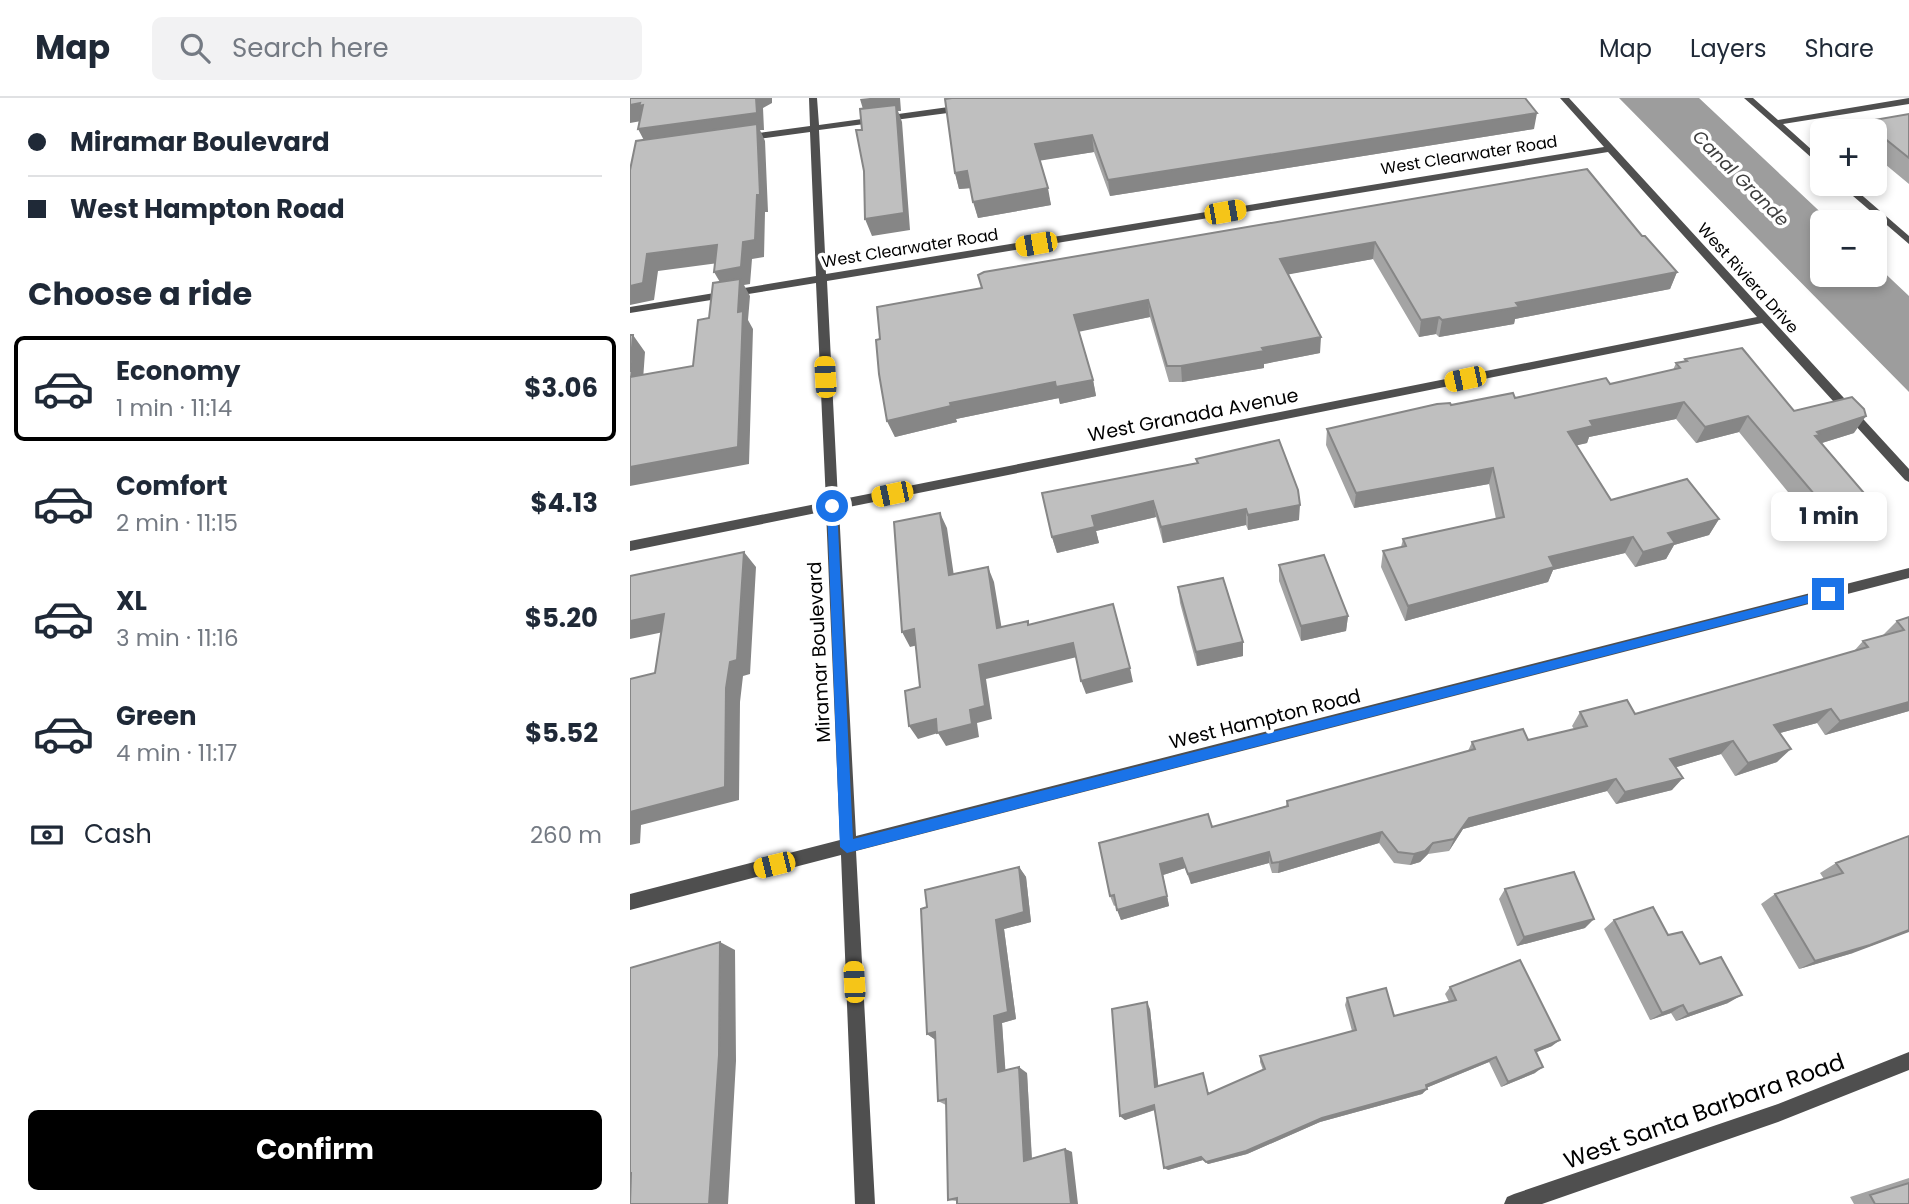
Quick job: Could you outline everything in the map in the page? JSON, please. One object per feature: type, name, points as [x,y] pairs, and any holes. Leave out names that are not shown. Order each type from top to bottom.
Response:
[{"type":"street","name":"Miramar Boulevard","points":[[813,98],[865,1204]]},
{"type":"street","name":"West Riviera Drive","points":[[1564,98],[1909,477]]},
{"type":"street","points":[[1748,98],[1810,153]]},
{"type":"street","points":[[1776,123],[1909,100]]},
{"type":"street","points":[[738,139],[968,107]]},
{"type":"street","name":"West Clearwater Road","points":[[630,310],[1609,149]]},
{"type":"street","points":[[1857,196],[1909,242]]},
{"type":"street","name":"West Granada Avenue","points":[[630,546],[1764,319]]},
{"type":"street","name":"West Hampton Road","points":[[630,902],[1909,573]]},
{"type":"street","name":"West Santa Barbara Road","points":[[1514,1204],[1778,1113],[1909,1061]]},
{"type":"water","name":"Canal Grande","points":[[1619,98],[1699,98],[1818,210],[1810,210],[1810,287],[1887,287],[1887,275],[1909,296],[1909,392]]},
{"type":"building","points":[[630,98],[756,98],[757,113],[638,129],[643,105],[630,105]]},
{"type":"building","points":[[1525,98],[1537,113],[1108,180],[1092,135],[1035,144],[1048,188],[973,202],[967,171],[955,173],[945,99]]},
{"type":"building","points":[[896,105],[904,213],[865,219],[864,171],[856,130],[862,130],[860,109]]},
{"type":"building","points":[[1909,114],[1909,158],[1887,140],[1887,119],[1880,119]]},
{"type":"building","points":[[757,124],[760,195],[757,195],[755,240],[743,242],[741,267],[714,272],[717,245],[647,254],[643,283],[630,286],[630,170],[636,141]]},
{"type":"building","points":[[1587,169],[1642,236],[1645,236],[1677,272],[1516,303],[1519,307],[1442,320],[1439,317],[1421,320],[1375,242],[1280,259],[1321,337],[1262,348],[1264,351],[1181,366],[1167,366],[1148,300],[1074,315],[1093,380],[1056,387],[1055,382],[950,403],[951,406],[887,421],[876,340],[880,339],[877,307],[982,288],[978,275],[984,272]]},
{"type":"building","points":[[740,279],[738,312],[743,311],[738,447],[630,467],[630,377],[693,366],[698,320],[709,318],[713,283]]},
{"type":"building","points":[[630,335],[633,335],[630,372]]},
{"type":"building","points":[[1742,348],[1794,411],[1852,397],[1864,409],[1866,416],[1817,432],[1820,435],[1815,436],[1876,507],[1831,514],[1748,416],[1705,427],[1684,402],[1590,421],[1593,426],[1568,432],[1611,500],[1687,479],[1719,519],[1668,533],[1675,543],[1643,552],[1633,537],[1549,557],[1554,567],[1408,606],[1383,551],[1406,546],[1403,539],[1504,517],[1493,468],[1356,493],[1327,429],[1437,404],[1451,405],[1513,393],[1515,398],[1606,378],[1610,384],[1680,368],[1676,363],[1687,361],[1685,359]]},
{"type":"building","points":[[1279,440],[1298,490],[1300,505],[1248,515],[1246,509],[1161,527],[1153,501],[1092,516],[1095,527],[1052,537],[1042,493],[1198,463],[1196,459]]},
{"type":"building","points":[[940,513],[949,575],[988,567],[997,628],[1028,621],[1028,625],[1113,604],[1130,668],[1081,681],[1073,643],[979,665],[985,706],[970,710],[972,724],[937,733],[936,719],[909,726],[905,691],[920,687],[914,629],[902,632],[894,522]]},
{"type":"building","points":[[744,552],[737,660],[730,662],[726,688],[725,787],[630,812],[630,679],[655,673],[664,614],[630,621],[630,576]]},
{"type":"building","points":[[1324,555],[1348,616],[1301,626],[1279,565]]},
{"type":"building","points":[[1223,578],[1243,642],[1196,652],[1178,587]]},
{"type":"building","points":[[1909,617],[1909,702],[1840,721],[1831,709],[1774,725],[1791,749],[1748,763],[1733,741],[1670,759],[1683,778],[1625,792],[1616,779],[1469,818],[1454,839],[1433,843],[1425,851],[1414,854],[1398,852],[1382,832],[1279,862],[1272,863],[1269,852],[1188,874],[1182,858],[1160,864],[1167,896],[1117,910],[1114,895],[1110,896],[1099,843],[1208,814],[1212,827],[1288,806],[1287,801],[1475,749],[1472,742],[1523,729],[1528,740],[1587,726],[1580,712],[1627,700],[1635,714],[1868,647],[1863,641],[1904,630],[1897,621]]},
{"type":"building","points":[[1909,836],[1909,930],[1815,961],[1775,894],[1843,873],[1836,863]]},
{"type":"building","points":[[1019,867],[1024,912],[996,920],[1008,1012],[994,1016],[998,1072],[1019,1067],[1024,1161],[1065,1149],[1071,1204],[957,1204],[957,1198],[948,1200],[946,1099],[938,1101],[935,1032],[927,1034],[921,909],[927,907],[925,890]]},
{"type":"building","points":[[1574,872],[1594,919],[1524,937],[1505,889]]},
{"type":"building","points":[[1653,907],[1668,935],[1682,932],[1700,964],[1721,957],[1742,995],[1688,1014],[1683,1005],[1662,1013],[1614,920]]},
{"type":"building","points":[[720,942],[719,1055],[709,1204],[630,1204],[630,968]]},
{"type":"building","points":[[1520,960],[1560,1040],[1535,1050],[1543,1067],[1508,1082],[1496,1057],[1426,1085],[1427,1089],[1322,1118],[1246,1151],[1206,1162],[1201,1157],[1164,1168],[1154,1105],[1120,1116],[1112,1009],[1147,1002],[1155,1087],[1203,1073],[1208,1094],[1265,1069],[1260,1056],[1356,1030],[1347,998],[1386,988],[1394,1016],[1456,1000],[1450,987]]},
{"type":"building","points":[[1909,1183],[1909,1204],[1875,1204],[1870,1195]]},
{"type":"route","points":[[832,506],[847,847],[1828,594]]}]
